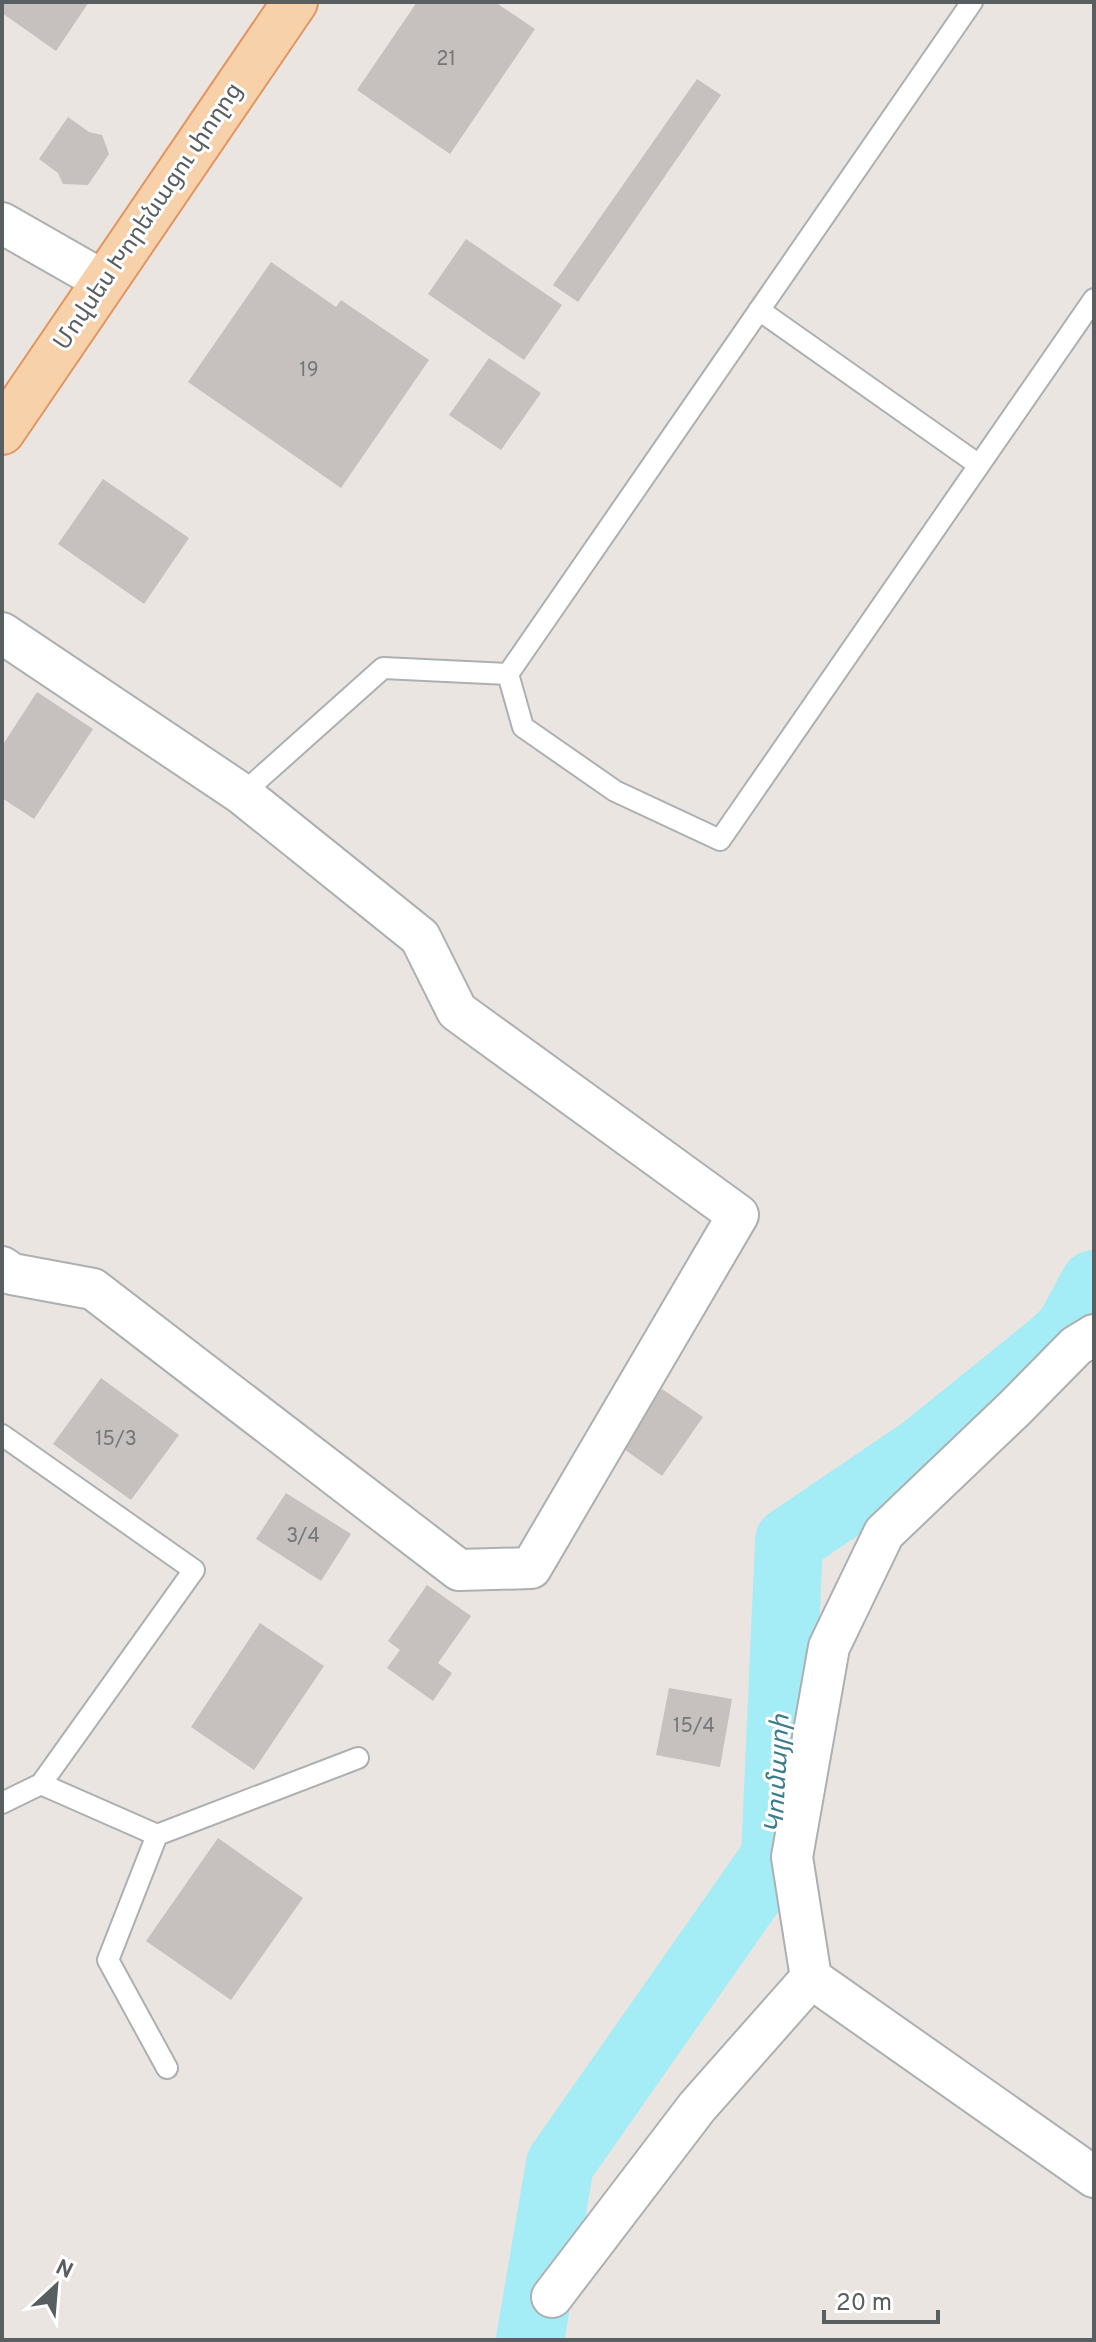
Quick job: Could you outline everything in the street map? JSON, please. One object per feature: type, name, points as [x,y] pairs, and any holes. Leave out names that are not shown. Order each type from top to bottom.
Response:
[{"type":"main road","name":"Մովսես Խորենացու փողոց","points":[[2,432],[295,2]]},
{"type":"street","points":[[2,223],[105,282]]},
{"type":"street","points":[[2,633],[242,794],[420,937],[457,1011],[738,1215],[531,1568],[459,1570],[93,1289],[5,1277]]},
{"type":"street","points":[[1094,1335],[1076,1346],[884,1533],[829,1647],[792,1857],[811,1978],[1094,2177]]},
{"type":"street","points":[[552,2297],[697,2107],[811,1978]]},
{"type":"lane","points":[[508,674],[972,2]]},
{"type":"lane","points":[[508,674],[523,727],[615,791],[720,840],[1094,299]]},
{"type":"lane","points":[[759,310],[979,465]]},
{"type":"lane","points":[[242,794],[383,668],[508,674]]},
{"type":"lane","points":[[2,1435],[194,1570],[41,1784],[2,1803]]},
{"type":"lane","points":[[41,1784],[157,1835],[358,1758]]},
{"type":"lane","points":[[157,1835],[108,1960],[167,2068]]},
{"type":"building","points":[[2,2],[89,2],[56,51],[2,13]]},
{"type":"building","points":[[417,2],[495,2],[535,29],[450,154],[357,90]]},
{"type":"building","points":[[697,79],[721,95],[578,302],[553,285]]},
{"type":"building","points":[[68,117],[89,132],[102,135],[109,154],[88,185],[63,184],[58,173],[39,159]]},
{"type":"building","points":[[466,239],[562,305],[524,360],[428,294]]},
{"type":"building","points":[[271,262],[336,307],[341,300],[429,360],[341,488],[188,382]]},
{"type":"building","points":[[489,358],[541,393],[501,450],[449,415]]},
{"type":"building","points":[[103,479],[189,538],[144,604],[58,544]]},
{"type":"building","points":[[37,692],[93,729],[34,819],[2,798],[2,746]]},
{"type":"building","points":[[101,1378],[179,1435],[131,1500],[53,1444]]},
{"type":"building","points":[[662,1389],[703,1417],[662,1476],[621,1447]]},
{"type":"building","points":[[286,1493],[351,1534],[321,1581],[256,1539]]},
{"type":"building","points":[[427,1585],[471,1616],[438,1663],[452,1673],[433,1701],[387,1668],[400,1650],[388,1641]]},
{"type":"building","points":[[260,1623],[324,1666],[254,1770],[191,1727]]},
{"type":"building","points":[[669,1688],[732,1699],[720,1767],[656,1755]]},
{"type":"building","points":[[218,1838],[303,1898],[231,2000],[146,1941]]},
{"type":"waterway","name":"Կումայրի","points":[[530,2340],[560,2164],[775,1857],[789,1541],[922,1451],[1052,1346],[1069,1330],[1094,1284]]}]
